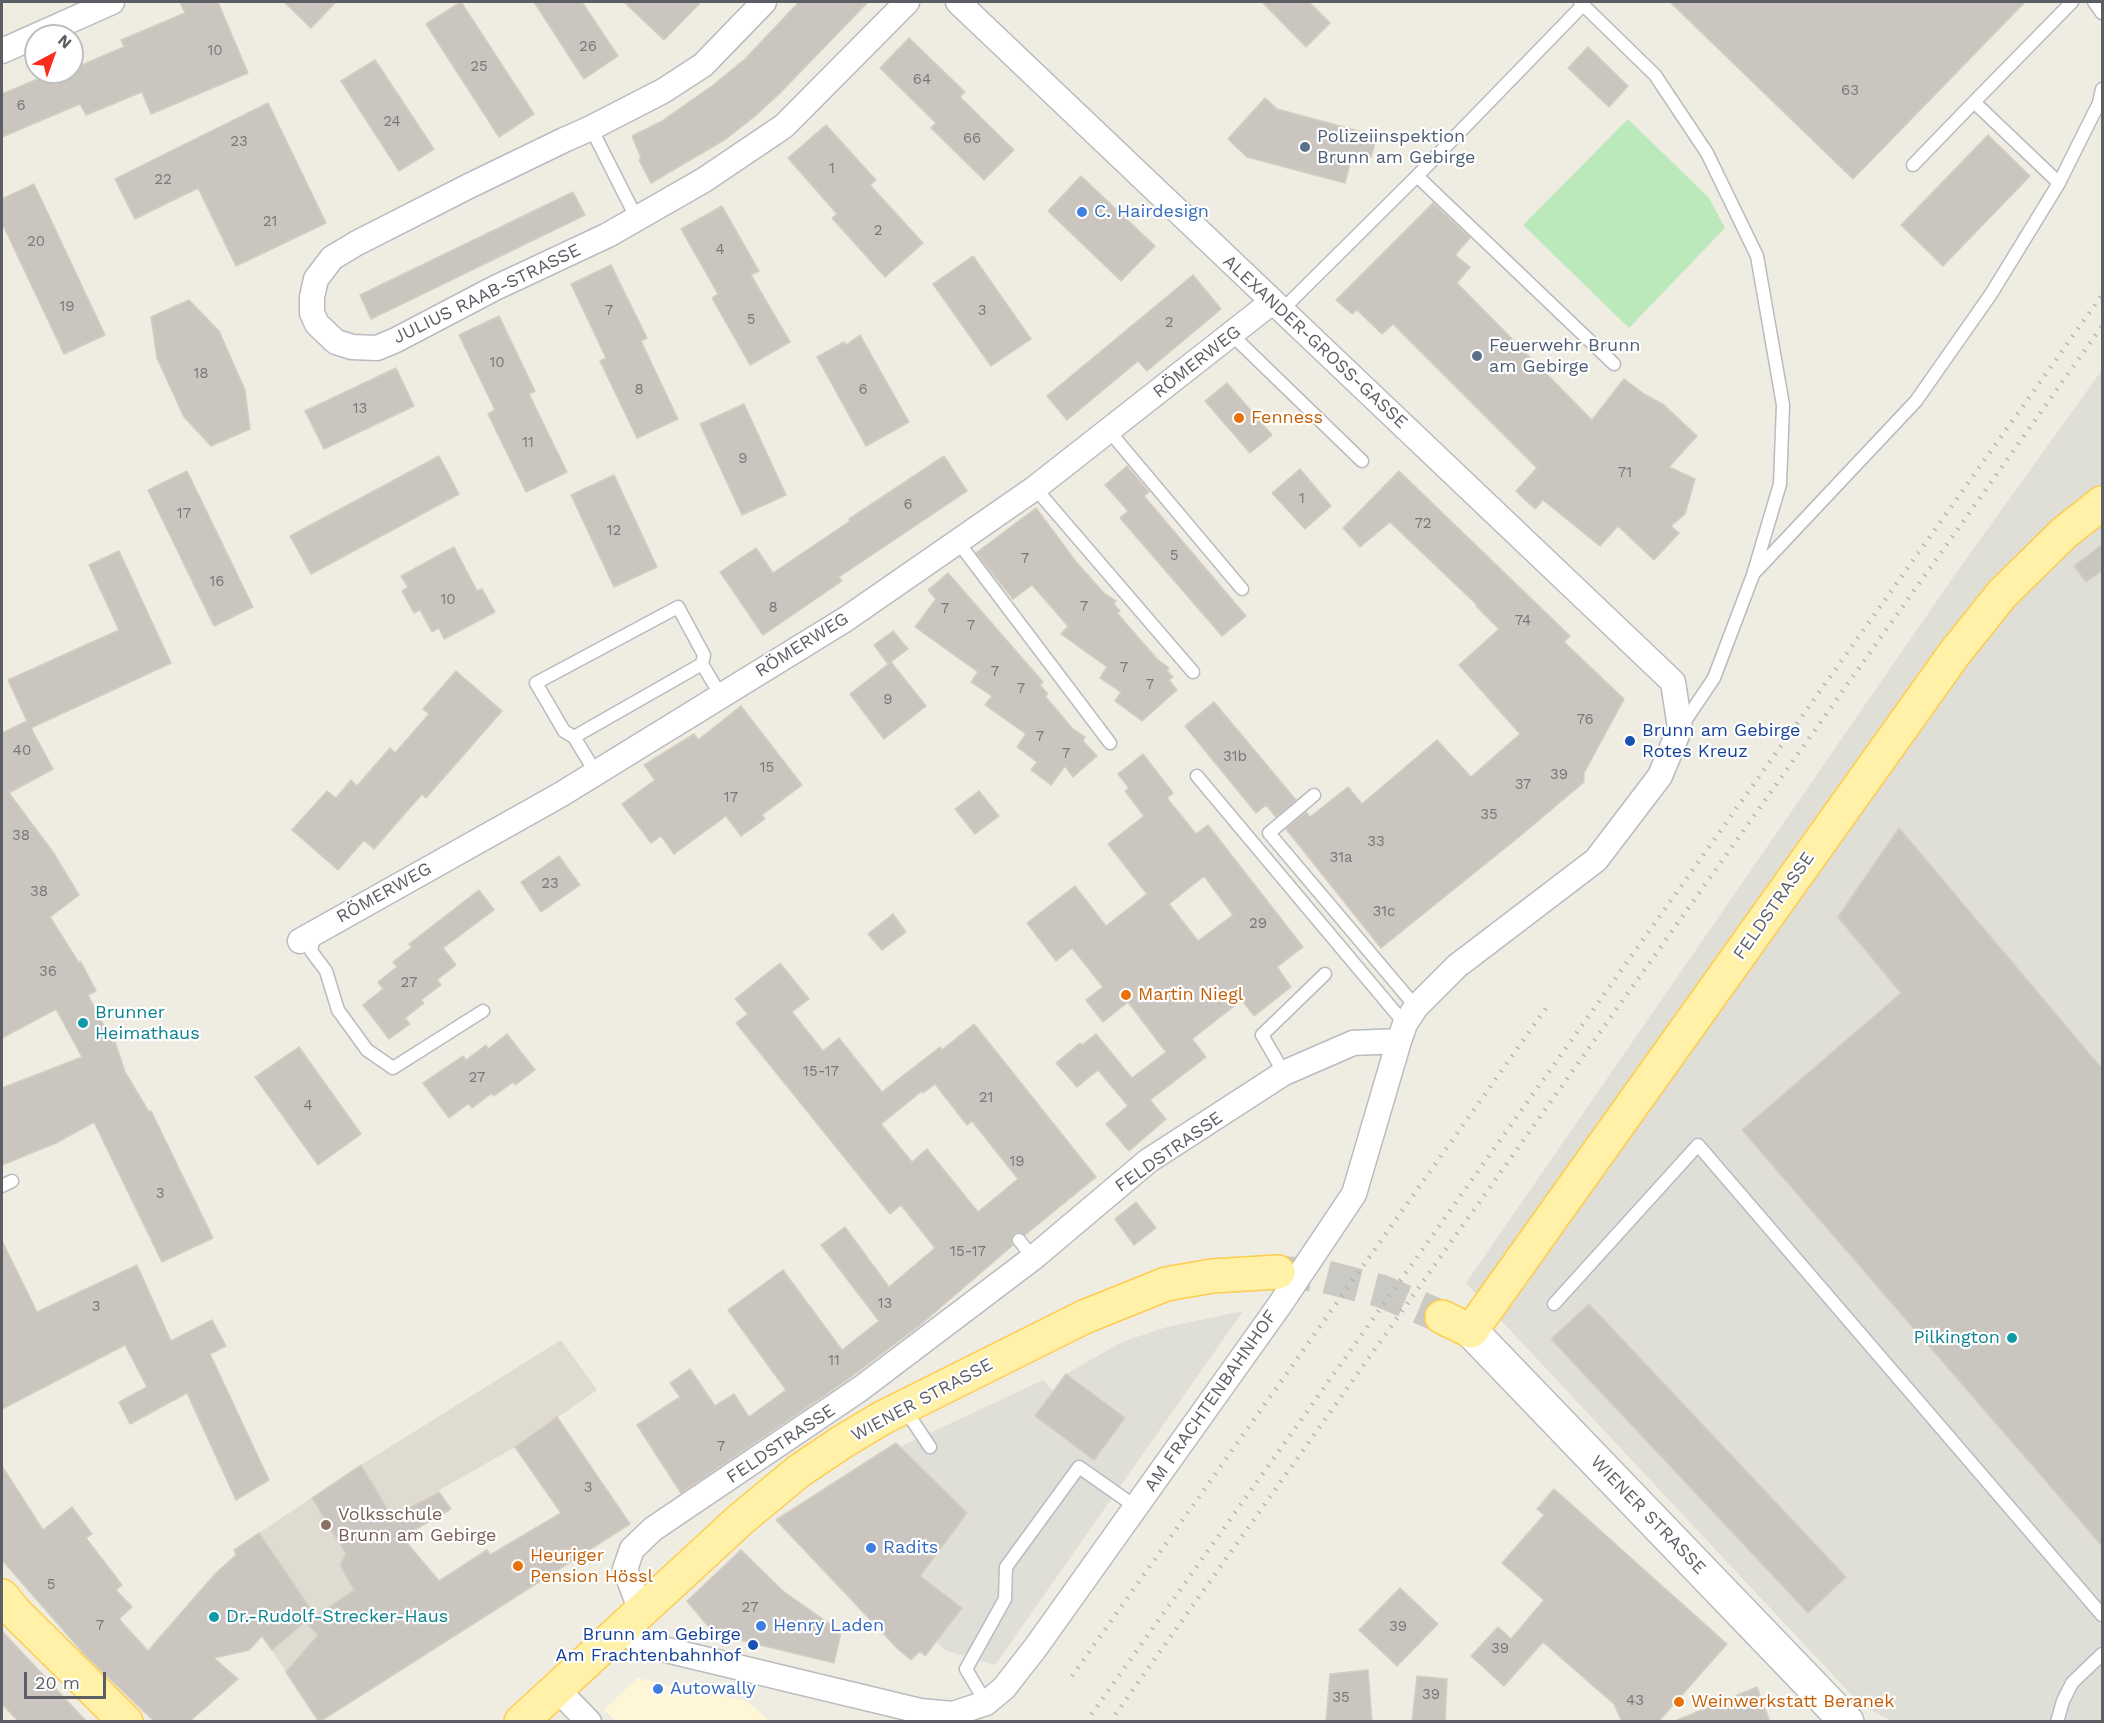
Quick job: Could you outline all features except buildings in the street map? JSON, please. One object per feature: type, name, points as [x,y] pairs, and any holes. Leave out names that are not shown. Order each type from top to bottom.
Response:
[{"type":"main road","name":"FELDSTRASSE","points":[[1456,1324],[1953,654],[2002,594],[2064,533],[2103,503]]},
{"type":"main road","name":"WIENER STRASSE","points":[[521,1722],[741,1519],[799,1471],[842,1442],[904,1407],[1084,1317],[1166,1284],[1212,1276],[1278,1272]]},
{"type":"main road","name":"WIENER STRASSE","points":[[1456,1324],[1846,1722]]},
{"type":"main road","points":[[2,1596],[15,1612],[126,1722]]},
{"type":"street","points":[[2,51],[112,2]]},
{"type":"street","name":"JULIUS RAAB-STRASSE","points":[[764,2],[703,65],[663,91],[591,129],[469,186],[332,258],[316,279],[312,297],[312,313],[317,324],[336,342],[352,347],[377,348],[637,219],[704,180],[784,126],[907,2]]},
{"type":"street","name":"ALEXANDER-GROSS-GASSE","points":[[958,2],[1673,682],[1680,728]]},
{"type":"street","name":"RÖMERWEG","points":[[308,936],[560,795],[846,619],[1035,488],[1232,335],[1277,306]]},
{"type":"street","points":[[1406,1024],[1457,966],[1596,860],[1660,776],[1680,728]]},
{"type":"street","name":"FELDSTRASSE","points":[[630,1622],[625,1569],[632,1549],[653,1529],[860,1389],[1026,1249],[1148,1161],[1284,1073],[1353,1043],[1406,1024]]},
{"type":"street","name":"AM FRACHTENBAHNHOF","points":[[630,1622],[654,1647],[920,1711],[953,1714],[986,1703],[1004,1688],[1036,1647],[1279,1306],[1354,1194],[1406,1024]]},
{"type":"street","points":[[556,1689],[589,1722]]},
{"type":"lane","points":[[1913,165],[2072,2]]},
{"type":"lane","points":[[2094,2],[2103,13]]},
{"type":"lane","points":[[1277,306],[1417,176],[1582,3],[1655,75],[1707,153],[1756,256],[1783,405],[1780,483],[1753,574],[1714,678],[1680,728]]},
{"type":"lane","points":[[1753,574],[1916,401],[1991,294],[2059,183],[2103,89]]},
{"type":"lane","points":[[1974,102],[2059,183]]},
{"type":"lane","points":[[591,129],[637,219]]},
{"type":"lane","points":[[1417,176],[1614,364]]},
{"type":"lane","points":[[1232,335],[1362,461]]},
{"type":"lane","points":[[1109,431],[1242,589]]},
{"type":"lane","points":[[1035,488],[1194,672]]},
{"type":"lane","points":[[958,542],[1110,743]]},
{"type":"lane","points":[[596,773],[574,737],[564,731],[536,683],[678,607],[704,655],[702,664],[721,696]]},
{"type":"lane","points":[[574,737],[702,664]]},
{"type":"lane","points":[[1197,776],[1406,1024]]},
{"type":"lane","points":[[1314,795],[1269,833],[1406,1024]]},
{"type":"lane","points":[[308,936],[311,951],[326,971],[338,1010],[367,1050],[393,1068],[483,1011]]},
{"type":"lane","points":[[1284,1073],[1262,1035],[1324,974]]},
{"type":"lane","points":[[1554,1304],[1698,1144],[2103,1615]]},
{"type":"lane","points":[[904,1407],[930,1447]]},
{"type":"lane","points":[[986,1703],[966,1669],[1005,1599],[1006,1567],[1079,1467],[1136,1507]]},
{"type":"lane","points":[[2057,1722],[2063,1701],[2072,1683],[2103,1654]]},
{"type":"shaded area","points":[[2102,370],[2102,1721],[1892,1721],[1861,1705],[1466,1283],[1954,576]]},
{"type":"shaded area","points":[[1243,1311],[995,1665],[945,1650],[897,1607],[900,1447],[1043,1380],[1053,1391],[1066,1374],[1122,1342],[1167,1327]]},
{"type":"shaded area","name":"Volksschule Brunn am Gebirge","points":[[561,1340],[597,1390],[515,1447],[392,1517],[448,1640],[319,1721],[219,1571],[238,1557],[234,1550],[259,1533],[361,1465]]},
{"type":"shaded area","name":"Autowally","points":[[637,1678],[747,1701],[769,1721],[616,1721],[604,1710]]},
{"type":"green space","points":[[1628,119],[1709,198],[1725,228],[1629,328],[1523,225]]},
{"type":"tunnel","points":[[1278,1272],[1323,1276],[1381,1291],[1442,1317]]},
{"type":"railway","points":[[1086,1722],[2102,295]]},
{"type":"railway","points":[[1110,1722],[2102,326]]},
{"type":"railway","points":[[1072,1676],[1546,1008]]},
{"type":"place","name":"Polizeiinspektion Brunn am Gebirge","points":[[1305,147]]},
{"type":"place","name":"C. Hairdesign","points":[[1082,212]]},
{"type":"place","name":"Feuerwehr Brunn am Gebirge","points":[[1477,356]]},
{"type":"place","name":"Fenness","points":[[1239,418]]},
{"type":"place","name":"Brunn am Gebirge Rotes Kreuz","points":[[1630,741]]},
{"type":"place","name":"Martin Niegl","points":[[1126,995]]},
{"type":"place","name":"Brunner Heimathaus","points":[[83,1023]]},
{"type":"place","name":"Pilkington","points":[[2012,1338]]},
{"type":"place","name":"Volksschule Brunn am Gebirge","points":[[326,1525]]},
{"type":"place","name":"Radits","points":[[871,1548]]},
{"type":"place","name":"Heuriger Pension Hössl","points":[[518,1566]]},
{"type":"place","name":"Dr.-Rudolf-Strecker-Haus","points":[[214,1617]]},
{"type":"place","name":"Henry Laden","points":[[761,1626]]},
{"type":"place","name":"Brunn am Gebirge Am Frachtenbahnhof","points":[[753,1645]]},
{"type":"place","name":"Autowally","points":[[658,1689]]},
{"type":"place","name":"Weinwerkstatt Beranek","points":[[1679,1702]]}]
